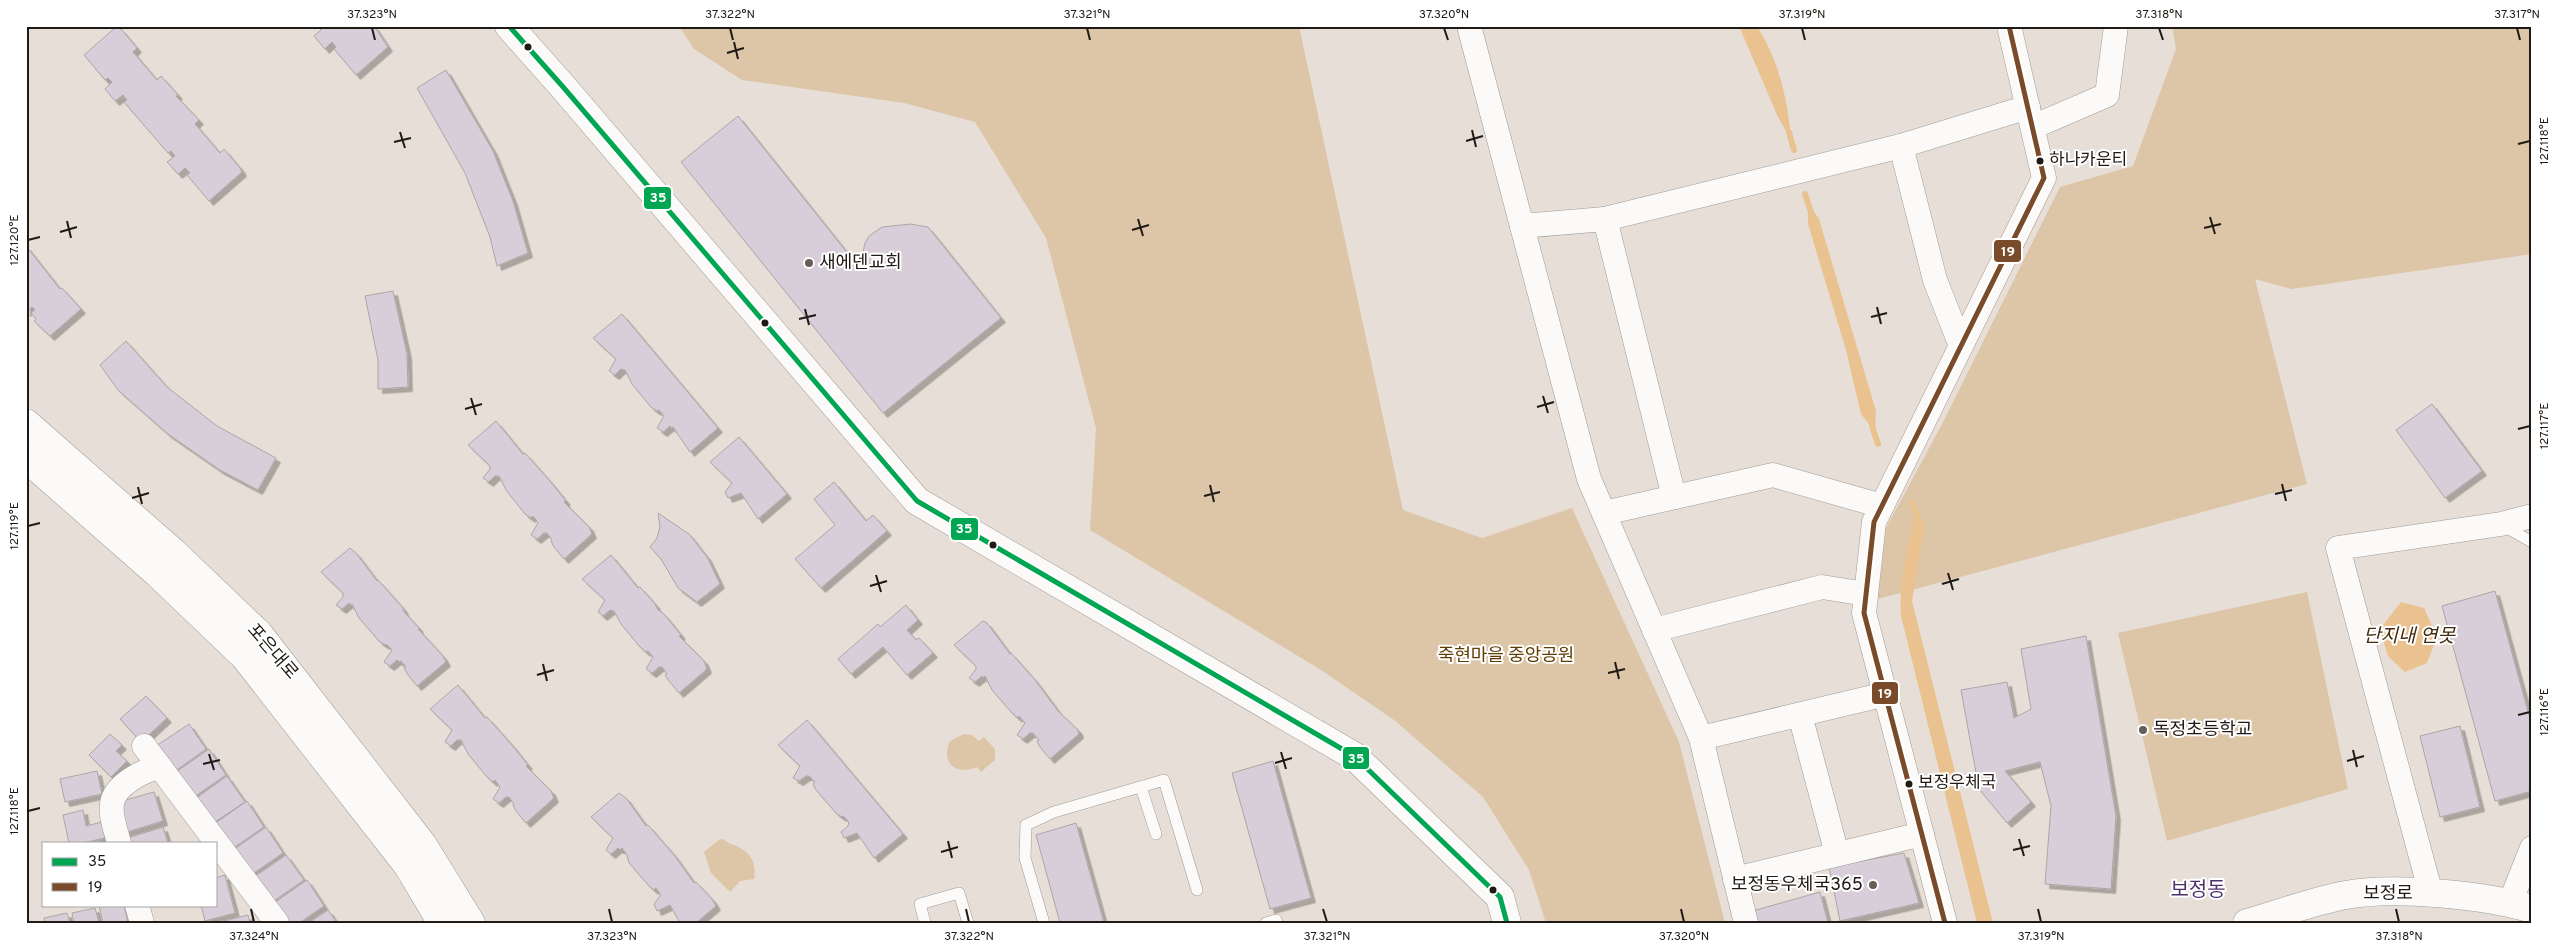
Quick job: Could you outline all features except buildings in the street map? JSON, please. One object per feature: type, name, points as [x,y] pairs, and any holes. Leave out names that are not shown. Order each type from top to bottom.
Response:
[{"type":"main road","points":[[509,26],[917,500],[1354,756],[1500,898],[1507,923]]},
{"type":"main road","name":"포은대로","points":[[26,423],[172,551],[259,634],[424,844],[471,923]]},
{"type":"main road","name":"포은대로","points":[[26,458],[157,573],[244,656],[408,866],[442,923]]},
{"type":"main road","name":"보정로","points":[[2247,923],[2346,895],[2380,891],[2431,894],[2521,906]]},
{"type":"street","points":[[1469,26],[1589,480],[1701,738],[1746,923]]},
{"type":"street","points":[[1945,923],[1864,613],[1874,522],[2044,178],[2009,26]]},
{"type":"street","points":[[1522,226],[1604,220],[1901,146],[2030,117],[2107,95],[2116,26]]},
{"type":"street","points":[[1901,146],[1934,280],[1961,346]]},
{"type":"street","points":[[1604,220],[1674,497]]},
{"type":"street","points":[[1604,514],[1773,475],[1882,506]]},
{"type":"street","points":[[2431,894],[2338,548],[2501,524],[2532,516]]},
{"type":"street","points":[[1654,630],[1822,587],[1866,594]]},
{"type":"street","points":[[1701,738],[1886,694]]},
{"type":"street","points":[[1800,715],[1836,854]]},
{"type":"street","points":[[144,746],[216,842]]},
{"type":"street","points":[[119,842],[113,820],[112,802],[122,787],[135,776],[150,769],[160,767]]},
{"type":"street","points":[[1735,879],[1922,834]]},
{"type":"street","points":[[218,845],[276,923]]},
{"type":"street","points":[[2521,906],[2532,848]]},
{"type":"street","points":[[137,906],[142,923]]},
{"type":"lane","points":[[2501,524],[2532,542]]},
{"type":"lane","points":[[1044,923],[1025,858],[1026,825],[1054,812],[1164,780],[1197,890]]},
{"type":"lane","points":[[1141,787],[1156,834]]},
{"type":"lane","points":[[925,923],[920,904],[959,893],[968,923]]},
{"type":"lane","points":[[1266,923],[1276,920],[1277,923]]},
{"type":"green space","name":"죽현마을 중앙공원","points":[[679,26],[1299,26],[1403,510],[1482,538],[1572,508],[1679,742],[1725,923],[1546,923],[1529,870],[1483,797],[1394,720],[1321,670],[1090,530],[1096,428],[1046,238],[975,122],[904,103],[742,80],[694,49]]},
{"type":"green space","points":[[2172,26],[2532,26],[2532,254],[2292,289],[2255,279],[2307,484],[1878,599],[1886,528],[1942,424],[2060,187],[2133,166],[2176,49]]},
{"type":"green space","points":[[2307,592],[2348,789],[2167,841],[2118,633]]},
{"type":"green space","points":[[964,734],[972,735],[979,741],[984,737],[995,749],[995,760],[981,772],[977,767],[963,770],[957,769],[949,761],[947,749],[950,741]]},
{"type":"green space","points":[[720,839],[746,852],[753,861],[754,866],[754,879],[740,881],[730,892],[711,873],[704,852]]},
{"type":"water","points":[[1739,26],[1757,26],[1765,39],[1777,67],[1785,96],[1791,140],[1778,117]]},
{"type":"water","points":[[1808,203],[1819,219],[1876,411],[1875,432],[1861,414],[1846,350],[1808,224]]},
{"type":"water","points":[[1916,511],[1925,524],[1912,601],[1993,923],[1977,923],[1901,616],[1902,577]]},
{"type":"water","name":"단지내 연못","points":[[2401,602],[2424,608],[2437,637],[2427,663],[2405,672],[2388,656],[2380,629]]},
{"type":"waterway","points":[[1789,132],[1794,150]]},
{"type":"waterway","points":[[1805,194],[1811,212]]},
{"type":"waterway","points":[[1872,426],[1878,444]]},
{"type":"waterway","points":[[1912,503],[1918,518]]},
{"type":"transit line","name":"35","points":[[509,26],[917,501],[1354,756],[1500,897],[1507,923]]},
{"type":"transit line","name":"19","points":[[1945,923],[1864,613],[1874,522],[2044,178],[2009,26]]},
{"type":"place","name":"하나카운티","points":[[2040,161]]},
{"type":"place","name":"새에덴교회","points":[[809,263]]},
{"type":"place","name":"독정초등학교","points":[[2143,730]]},
{"type":"place","name":"보정우체국","points":[[1909,784]]},
{"type":"place","name":"보정동우체국365","points":[[1873,885]]},
{"type":"district","name":"보정동","points":[[2198,891]]}]
